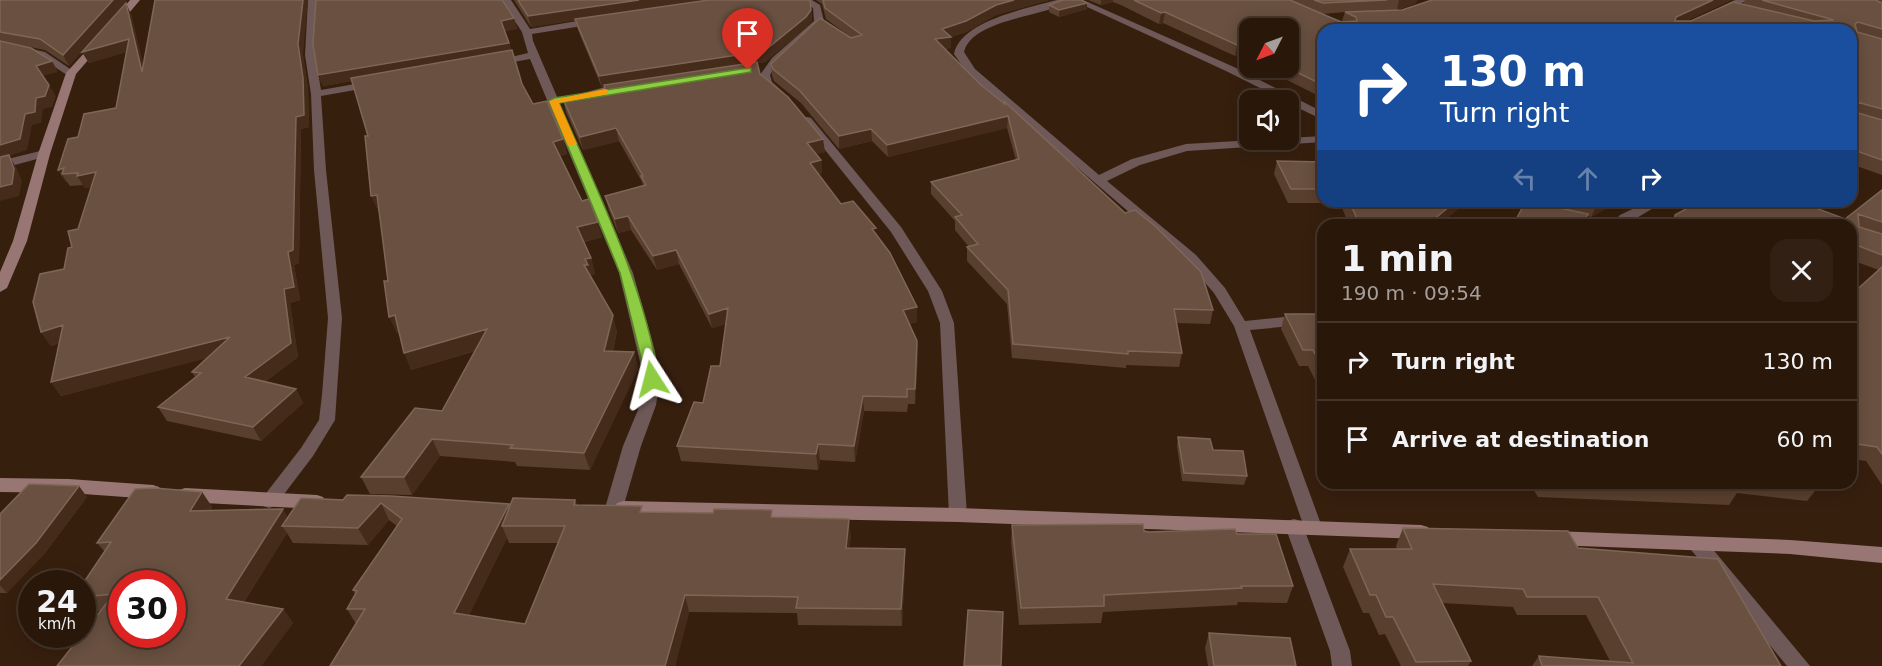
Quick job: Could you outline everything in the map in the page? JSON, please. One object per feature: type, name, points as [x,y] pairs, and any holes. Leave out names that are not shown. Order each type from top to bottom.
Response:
[{"type":"main road","points":[[0,288],[20,241],[44,154],[72,73],[135,0]]},
{"type":"main road","points":[[0,485],[69,486],[269,501],[340,503]]},
{"type":"main road","points":[[590,508],[958,515],[1304,526],[1442,533]]},
{"type":"main road","points":[[1535,538],[1699,546],[1790,547],[1882,555]]},
{"type":"street","points":[[269,501],[308,452],[327,420],[329,404],[335,318],[320,170],[316,94],[310,55],[313,0]]},
{"type":"street","points":[[506,0],[527,32],[528,41],[559,100],[626,273],[650,369],[648,405],[632,446],[614,508]]},
{"type":"street","points":[[806,0],[817,7],[823,24],[763,68],[767,83],[792,103],[896,230],[935,291],[946,323],[958,515]]},
{"type":"street","points":[[1067,0],[983,28],[967,37],[961,44],[959,54],[979,78],[1191,258],[1220,291],[1241,326],[1304,526],[1340,651],[1342,666]]},
{"type":"street","points":[[1076,0],[1230,69],[1317,113]]},
{"type":"street","points":[[1707,17],[1743,0]]},
{"type":"street","points":[[1726,7],[1747,12]]},
{"type":"street","points":[[527,32],[608,19]]},
{"type":"street","points":[[0,45],[41,54],[72,73]]},
{"type":"street","points":[[479,65],[536,55]]},
{"type":"street","points":[[316,94],[386,81]]},
{"type":"street","points":[[1098,180],[1136,162],[1186,148],[1317,139]]},
{"type":"street","points":[[0,165],[44,154]]},
{"type":"street","points":[[1541,207],[1567,219]]},
{"type":"street","points":[[1624,219],[1647,207]]},
{"type":"street","points":[[1241,326],[1317,319]]},
{"type":"street","points":[[1699,546],[1800,666]]},
{"type":"building","points":[[0,0],[113,0],[63,55],[40,39],[0,32]]},
{"type":"building","points":[[155,0],[303,0],[298,44],[303,78],[304,115],[296,117],[293,250],[288,252],[294,287],[284,289],[291,343],[245,377],[296,389],[253,427],[158,407],[201,373],[192,372],[230,337],[51,382],[63,325],[41,332],[33,302],[40,274],[64,269],[68,248],[72,247],[68,231],[78,229],[96,172],[77,176],[78,173],[62,174],[64,168],[58,170],[68,139],[78,137],[84,114],[116,108],[129,39],[82,52],[126,3],[142,72]]},
{"type":"building","points":[[316,0],[502,0],[514,18],[501,21],[509,43],[318,75],[313,44]]},
{"type":"building","points":[[518,0],[639,0],[528,16]]},
{"type":"building","points":[[709,0],[810,0],[811,10],[806,17],[764,51],[599,76],[575,19]]},
{"type":"building","points":[[823,0],[1014,0],[996,5],[966,21],[942,29],[951,37],[935,39],[981,85],[1005,104],[1004,101],[1125,213],[1135,210],[1155,226],[1201,272],[1213,310],[1174,309],[1182,353],[1128,351],[1128,354],[1013,344],[1008,290],[967,247],[978,244],[955,217],[962,215],[931,182],[1019,159],[1008,116],[887,145],[871,129],[839,136],[800,91],[773,69],[771,64],[820,18],[851,38],[862,35],[825,8]]},
{"type":"building","points":[[1063,0],[1081,0],[1087,3],[1059,10],[1049,5]]},
{"type":"building","points":[[1134,0],[1290,0],[1341,22],[1357,21],[1356,17],[1345,12],[1402,10],[1432,0],[1713,0],[1676,17],[1675,21],[1691,21],[1733,2],[1814,21],[1834,20],[1762,0],[1875,0],[1882,3],[1882,29],[1858,22],[1855,24],[1317,24],[1317,82],[1299,73],[1299,18],[1239,18],[1239,44],[1237,45],[1165,12],[1161,13]]},
{"type":"building","points":[[1314,0],[1387,0],[1323,3]]},
{"type":"building","points":[[1857,32],[1882,39],[1882,109],[1857,102]]},
{"type":"building","points":[[0,41],[31,48],[52,61],[36,66],[49,85],[45,96],[36,98],[35,112],[25,114],[20,139],[0,145]]},
{"type":"building","points":[[512,50],[522,84],[533,104],[547,101],[563,139],[553,142],[582,201],[589,199],[598,222],[577,227],[591,258],[585,259],[588,265],[584,265],[613,315],[604,351],[634,352],[584,453],[510,448],[513,445],[432,439],[404,477],[361,477],[415,408],[442,411],[487,329],[404,353],[395,315],[389,317],[384,281],[388,281],[377,195],[371,196],[365,136],[368,136],[351,78]]},
{"type":"building","points":[[757,62],[760,74],[788,97],[823,139],[807,143],[821,160],[810,163],[841,204],[853,201],[876,228],[872,229],[890,253],[917,307],[903,310],[917,341],[915,389],[907,389],[907,397],[863,396],[854,446],[818,444],[816,454],[677,446],[694,402],[703,403],[711,366],[720,366],[728,308],[709,314],[676,250],[653,256],[628,216],[615,219],[605,196],[646,185],[641,176],[643,176],[616,128],[580,137],[563,99],[605,88],[604,85]]},
{"type":"building","points":[[1857,102],[1858,113],[1882,120],[1882,160],[1857,151]]},
{"type":"building","points":[[9,155],[14,169],[12,184],[0,187],[0,157]]},
{"type":"building","points":[[1277,161],[1317,162],[1317,189],[1291,189]]},
{"type":"building","points":[[1882,190],[1882,222],[1858,214],[1859,227],[1882,234],[1882,255],[1857,245],[1857,219],[1845,219]]},
{"type":"building","points":[[1352,207],[1449,207],[1434,219],[1357,219]]},
{"type":"building","points":[[1523,207],[1555,207],[1588,214],[1585,219],[1516,219]]},
{"type":"building","points":[[1689,207],[1813,207],[1845,219],[1675,219],[1675,215]]},
{"type":"building","points":[[1882,267],[1882,454],[1877,447],[1857,444],[1857,290]]},
{"type":"building","points":[[1285,314],[1317,314],[1317,358],[1313,350],[1303,350]]},
{"type":"building","points":[[1178,437],[1210,439],[1213,450],[1243,451],[1247,476],[1184,473]]},
{"type":"building","points":[[29,484],[79,486],[36,543],[0,580],[0,514]]},
{"type":"building","points":[[154,488],[202,492],[190,511],[283,509],[226,599],[283,609],[239,666],[57,666],[71,648],[96,648],[96,617],[108,602],[108,648],[186,648],[186,570],[108,570],[108,595],[96,596],[96,570],[92,570],[111,542],[97,543],[135,489]]},
{"type":"building","points":[[347,495],[509,504],[454,613],[525,624],[565,526],[502,526],[513,498],[575,500],[574,505],[642,506],[640,512],[713,513],[714,509],[772,510],[771,517],[849,519],[846,548],[905,549],[901,609],[796,608],[798,597],[685,595],[665,666],[330,666],[365,609],[347,609],[357,591],[353,590],[402,519],[381,503],[358,528],[282,526],[301,498],[343,500]]},
{"type":"building","points":[[1143,524],[1144,531],[1149,532],[1235,529],[1237,534],[1276,534],[1293,586],[1241,586],[1242,588],[1104,595],[1104,606],[1021,608],[1012,525]]},
{"type":"building","points":[[1403,528],[1568,531],[1578,548],[1718,559],[1781,666],[1542,666],[1539,656],[1633,663],[1598,597],[1527,597],[1523,589],[1433,584],[1471,661],[1416,662],[1393,617],[1386,617],[1376,595],[1370,595],[1350,549],[1412,549]]},
{"type":"building","points":[[968,610],[1003,612],[1001,666],[964,666]]},
{"type":"building","points":[[1209,633],[1290,638],[1296,666],[1214,666]]},
{"type":"slow traffic","points":[[572,144],[554,101],[605,92]]},
{"type":"route","points":[[652,379],[640,320],[626,273],[554,101],[748,70]]}]
